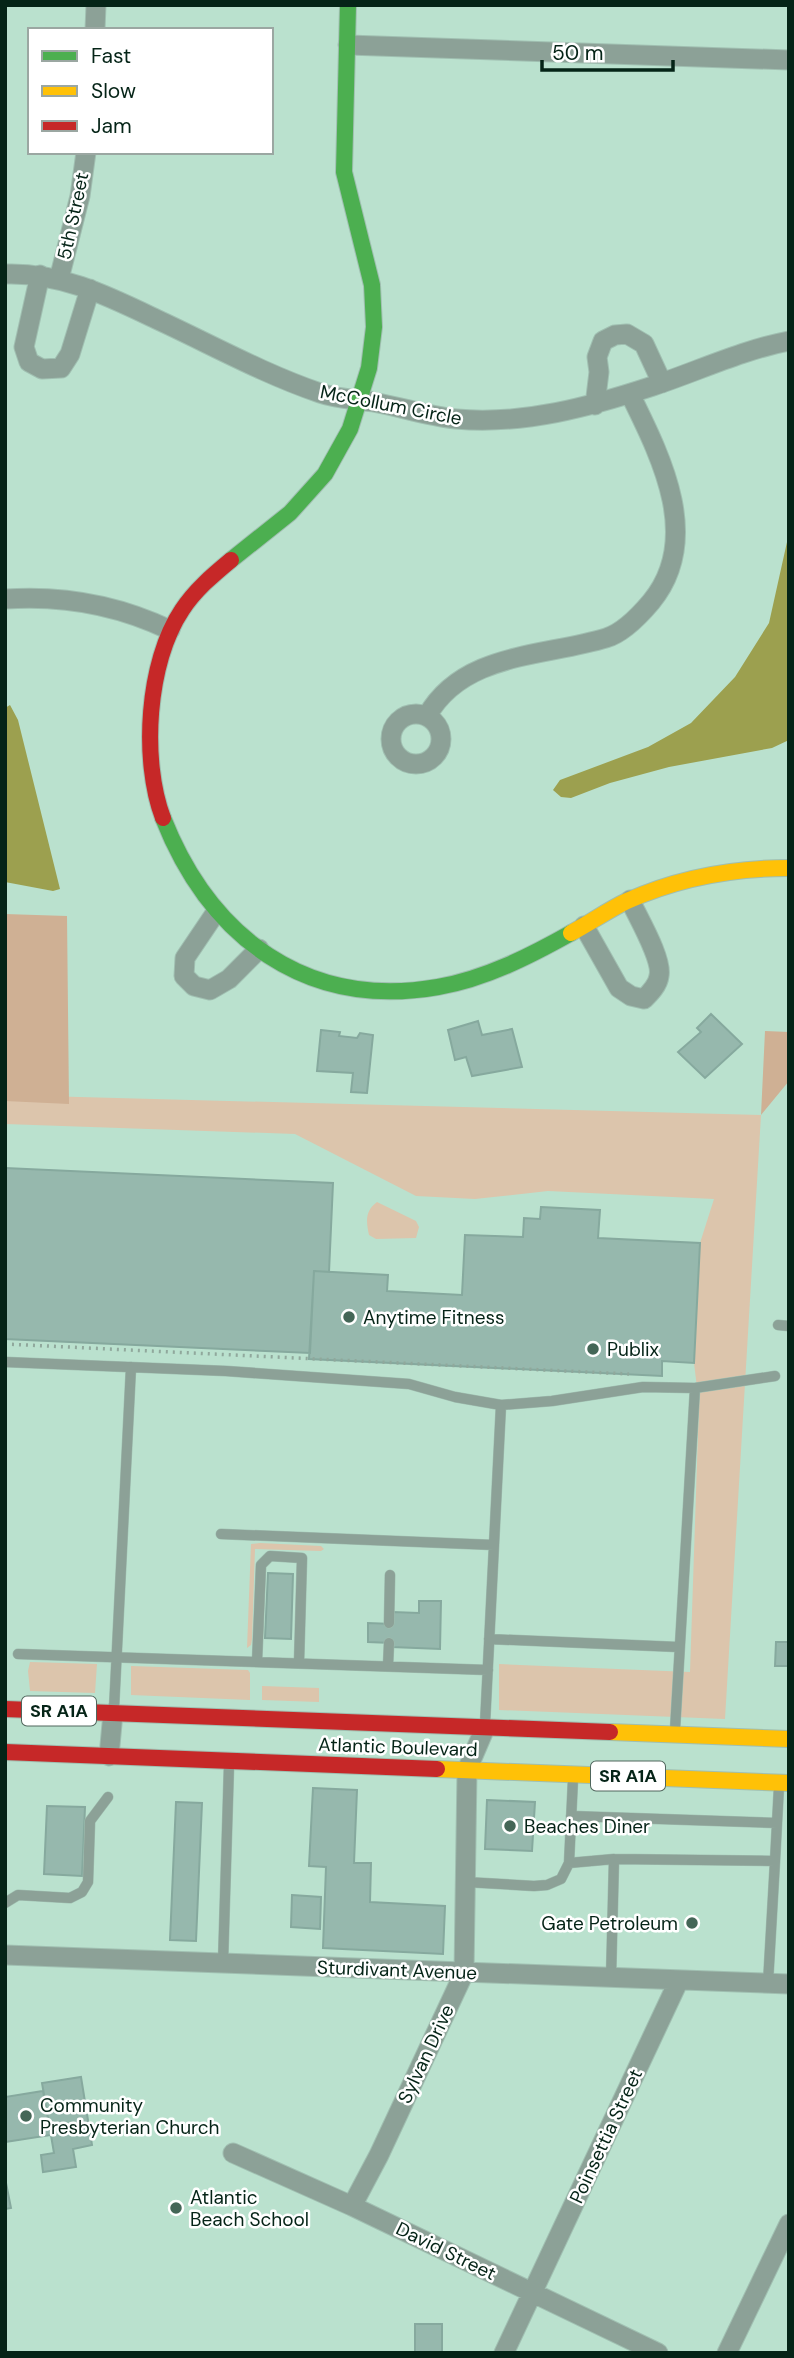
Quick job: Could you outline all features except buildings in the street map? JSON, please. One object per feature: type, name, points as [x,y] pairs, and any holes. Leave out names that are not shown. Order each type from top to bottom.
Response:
[{"type":"main road","points":[[348,5],[344,172],[369,267],[376,322],[373,353],[351,428],[331,466],[288,516],[216,572],[183,608],[163,646],[152,703],[150,773],[159,813],[190,878],[216,912],[259,949],[291,970],[335,985],[391,991],[442,987],[504,966],[630,900],[695,877],[760,867],[789,868]]},
{"type":"main road","name":"Atlantic Boulevard","points":[[5,1709],[789,1739]]},
{"type":"main road","name":"Atlantic Boulevard","points":[[5,1752],[573,1775],[786,1779]]},
{"type":"street","points":[[95,28],[96,5]]},
{"type":"street","points":[[348,45],[789,60]]},
{"type":"street","name":"5th Street","points":[[86,154],[80,196],[24,347],[29,362],[42,369],[61,368],[70,354],[90,289]]},
{"type":"street","name":"McCollum Circle","points":[[5,274],[50,277],[112,297],[265,371],[320,393],[416,414],[456,419],[499,421],[595,405],[734,356],[789,341]]},
{"type":"street","points":[[595,405],[599,372],[597,357],[603,341],[615,335],[627,334],[644,344],[662,383]]},
{"type":"street","points":[[426,716],[436,700],[468,676],[503,659],[610,637],[641,614],[662,589],[674,559],[676,512],[656,445],[630,394]]},
{"type":"street","points":[[5,599],[33,597],[83,602],[144,617],[170,630]]},
{"type":"street","points":[[584,926],[620,988],[631,996],[644,999],[652,991],[660,975],[657,959],[630,900]]},
{"type":"street","points":[[216,912],[185,958],[184,976],[194,986],[210,990],[229,979],[259,949]]},
{"type":"street","points":[[109,1756],[113,1713]]},
{"type":"street","name":"Sylvan Drive","points":[[352,2206],[379,2155],[464,1973],[467,1770],[485,1728]]},
{"type":"street","name":"Sturdivant Avenue","points":[[5,1955],[789,1984]]},
{"type":"street","name":"Poinsettia Street","points":[[504,2353],[679,1980]]},
{"type":"street","name":"David Street","points":[[233,2152],[658,2353]]},
{"type":"street","points":[[727,2353],[789,2224]]},
{"type":"lane","points":[[5,1362],[226,1371],[410,1384],[455,1398],[501,1405],[552,1401],[643,1387],[695,1388],[775,1376]]},
{"type":"lane","points":[[113,1713],[131,1367]]},
{"type":"lane","points":[[675,1735],[695,1388]]},
{"type":"lane","points":[[485,1728],[501,1405]]},
{"type":"lane","points":[[221,1534],[494,1545]]},
{"type":"lane","points":[[257,1662],[261,1565],[270,1556],[302,1558],[299,1663]]},
{"type":"lane","points":[[389,1623],[390,1575]]},
{"type":"lane","points":[[489,1639],[678,1647]]},
{"type":"lane","points":[[388,1643],[388,1666]]},
{"type":"lane","points":[[18,1654],[488,1670]]},
{"type":"lane","points":[[223,1963],[230,1761]]},
{"type":"lane","points":[[465,1882],[547,1885],[561,1879],[569,1863],[573,1775]]},
{"type":"lane","points":[[768,1983],[777,1823],[786,1779]]},
{"type":"lane","points":[[5,1903],[18,1895],[70,1898],[82,1892],[88,1882],[90,1821],[108,1797]]},
{"type":"lane","points":[[571,1816],[777,1823]]},
{"type":"lane","points":[[569,1863],[614,1860],[775,1861]]},
{"type":"lane","points":[[611,1978],[614,1860]]},
{"type":"path","points":[[5,1344],[635,1375]]},
{"type":"shaded area","points":[[789,533],[789,740],[772,748],[669,767],[610,783],[571,798],[561,797],[553,790],[560,780],[648,747],[691,723],[735,677],[769,623]]},
{"type":"shaded area","points":[[10,705],[18,720],[60,889],[53,891],[5,882],[5,708]]},
{"type":"shaded area","points":[[5,914],[67,916],[69,1104],[5,1101]]},
{"type":"shaded area","points":[[765,1031],[789,1032],[789,1081],[761,1115]]},
{"type":"shaded area","points":[[5,1095],[761,1115],[725,1719],[499,1710],[499,1664],[690,1672],[699,1404],[694,1363],[700,1243],[714,1199],[548,1191],[475,1199],[416,1196],[295,1134],[5,1124]]},
{"type":"shaded area","points":[[377,1202],[416,1221],[419,1227],[416,1238],[376,1239],[369,1235],[367,1217]]},
{"type":"shaded area","points":[[251,1544],[321,1546],[324,1549],[255,1549],[252,1639],[247,1648]]},
{"type":"shaded area","points":[[30,1662],[97,1664],[95,1693],[30,1691]]},
{"type":"shaded area","points":[[131,1666],[248,1670],[250,1700],[131,1695]]},
{"type":"shaded area","points":[[262,1686],[319,1688],[319,1702],[262,1700]]},
{"type":"traffic: fast","points":[[231,560],[290,513],[325,474],[350,429],[369,368],[374,327],[372,285],[344,172],[348,5]]},
{"type":"traffic: fast","points":[[163,818],[183,860],[207,898],[236,930],[269,956],[305,975],[346,987],[390,991],[456,983],[507,966],[571,933]]},
{"type":"traffic: slow","points":[[571,933],[627,901],[686,880],[727,872],[789,868]]},
{"type":"traffic: slow","points":[[610,1732],[789,1739]]},
{"type":"traffic: slow","points":[[437,1769],[789,1783]]},
{"type":"traffic: jam","points":[[163,818],[156,795],[150,740],[151,712],[161,656],[170,631],[187,603],[231,560]]},
{"type":"traffic: jam","points":[[5,1709],[610,1732]]},
{"type":"traffic: jam","points":[[5,1752],[437,1769]]},
{"type":"place","name":"Anytime Fitness","points":[[349,1317]]},
{"type":"place","name":"Publix","points":[[593,1349]]},
{"type":"place","name":"Beaches Diner","points":[[510,1826]]},
{"type":"place","name":"Gate Petroleum","points":[[692,1923]]},
{"type":"place","name":"Community Presbyterian Church","points":[[26,2116]]},
{"type":"place","name":"Atlantic Beach School","points":[[176,2208]]}]
